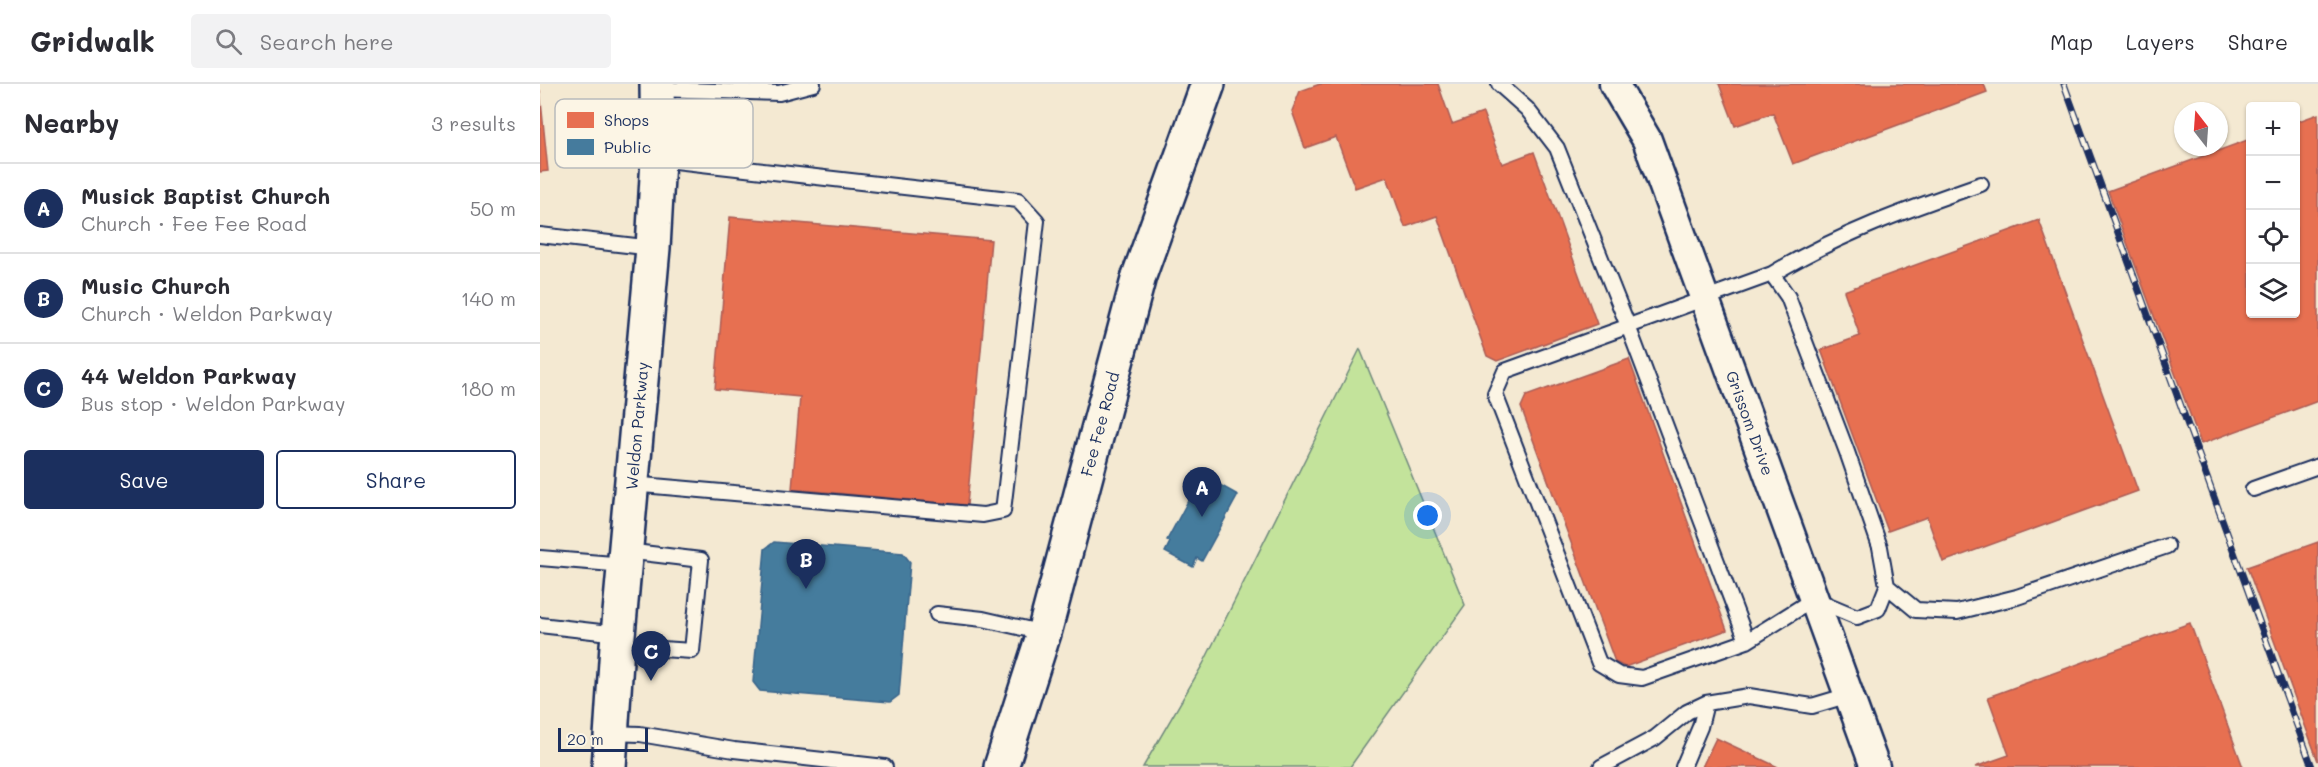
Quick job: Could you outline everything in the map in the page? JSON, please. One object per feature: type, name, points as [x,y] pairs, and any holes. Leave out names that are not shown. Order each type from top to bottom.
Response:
[{"type":"street","name":"Fee Fee Road","points":[[1001,767],[1044,633],[1139,276],[1208,84]]},
{"type":"street","name":"Grissom Drive","points":[[1614,84],[1647,140],[1875,767]]},
{"type":"street","name":"Weldon Parkway","points":[[609,767],[631,484],[653,248],[657,168]]},
{"type":"lane","points":[[657,86],[779,93],[813,84]]},
{"type":"lane","points":[[1499,84],[1527,109],[1557,148],[1748,641]]},
{"type":"lane","points":[[631,484],[982,515],[1003,511],[1037,221],[1018,200],[737,168]]},
{"type":"lane","points":[[1772,274],[1788,297],[1847,452],[1880,547],[1887,586],[1878,609],[1857,617],[1814,599],[1748,641],[1642,678],[1619,675],[1599,663],[1495,394],[1504,371],[1772,274],[1814,249],[1875,222],[1982,184]]},
{"type":"lane","points":[[540,235],[653,248]]},
{"type":"lane","points":[[2253,489],[2318,466]]},
{"type":"lane","points":[[1887,586],[1916,610],[1957,612],[2018,597],[2167,546]]},
{"type":"lane","points":[[540,558],[701,560],[692,651],[540,625]]},
{"type":"lane","points":[[937,614],[982,619],[1044,633]]},
{"type":"lane","points":[[1600,767],[1655,738],[1687,712],[1706,703],[1749,696],[1812,706],[1849,694]]},
{"type":"lane","points":[[1683,767],[1700,727],[1706,703]]},
{"type":"lane","points":[[610,733],[640,734],[734,750],[885,767]]},
{"type":"green space","points":[[1360,349],[1465,605],[1350,767],[1143,767],[1203,664]]},
{"type":"building: Shops","points":[[1320,84],[1438,84],[1452,124],[1483,113],[1502,164],[1534,152],[1597,324],[1497,361],[1487,356],[1437,216],[1405,227],[1387,177],[1355,188],[1336,137],[1305,148],[1292,111],[1300,91]]},
{"type":"building: Shops","points":[[1719,84],[1984,84],[1987,92],[1793,164],[1773,113],[1735,126]]},
{"type":"building: Shops","points":[[540,91],[548,171],[540,172]]},
{"type":"building: Shops","points":[[2318,114],[2318,401],[2201,444],[2108,191],[2204,156],[2228,156],[2228,147],[2246,140],[2246,318],[2300,318],[2300,121]]},
{"type":"building: Shops","points":[[730,217],[991,240],[967,505],[792,489],[800,397],[715,389]]},
{"type":"building: Shops","points":[[2039,220],[2138,491],[1943,562],[1927,517],[1888,531],[1821,350],[1860,336],[1844,291]]},
{"type":"building: Shops","points":[[1629,359],[1727,630],[1625,667],[1615,662],[1521,407],[1526,396]]},
{"type":"building: Shops","points":[[2318,542],[2318,761],[2247,567]]},
{"type":"building: Shops","points":[[2190,623],[2243,767],[1975,767],[2009,755],[1988,697]]},
{"type":"building: Shops","points":[[1716,738],[1778,767],[1702,767]]},
{"type":"building: Public","points":[[1202,475],[1238,495],[1202,561],[1197,558],[1193,567],[1165,552],[1170,542],[1167,540]]},
{"type":"building: Public","points":[[774,542],[903,553],[910,562],[899,695],[890,702],[760,691],[753,682],[765,549]]},
{"type":"railway","points":[[2064,84],[2312,767]]},
{"type":"place","name":"Musick Baptist Church","points":[[1202,517]]},
{"type":"place","name":"Music Church","points":[[806,589]]},
{"type":"place","name":"44 Weldon Parkway","points":[[651,681]]}]
